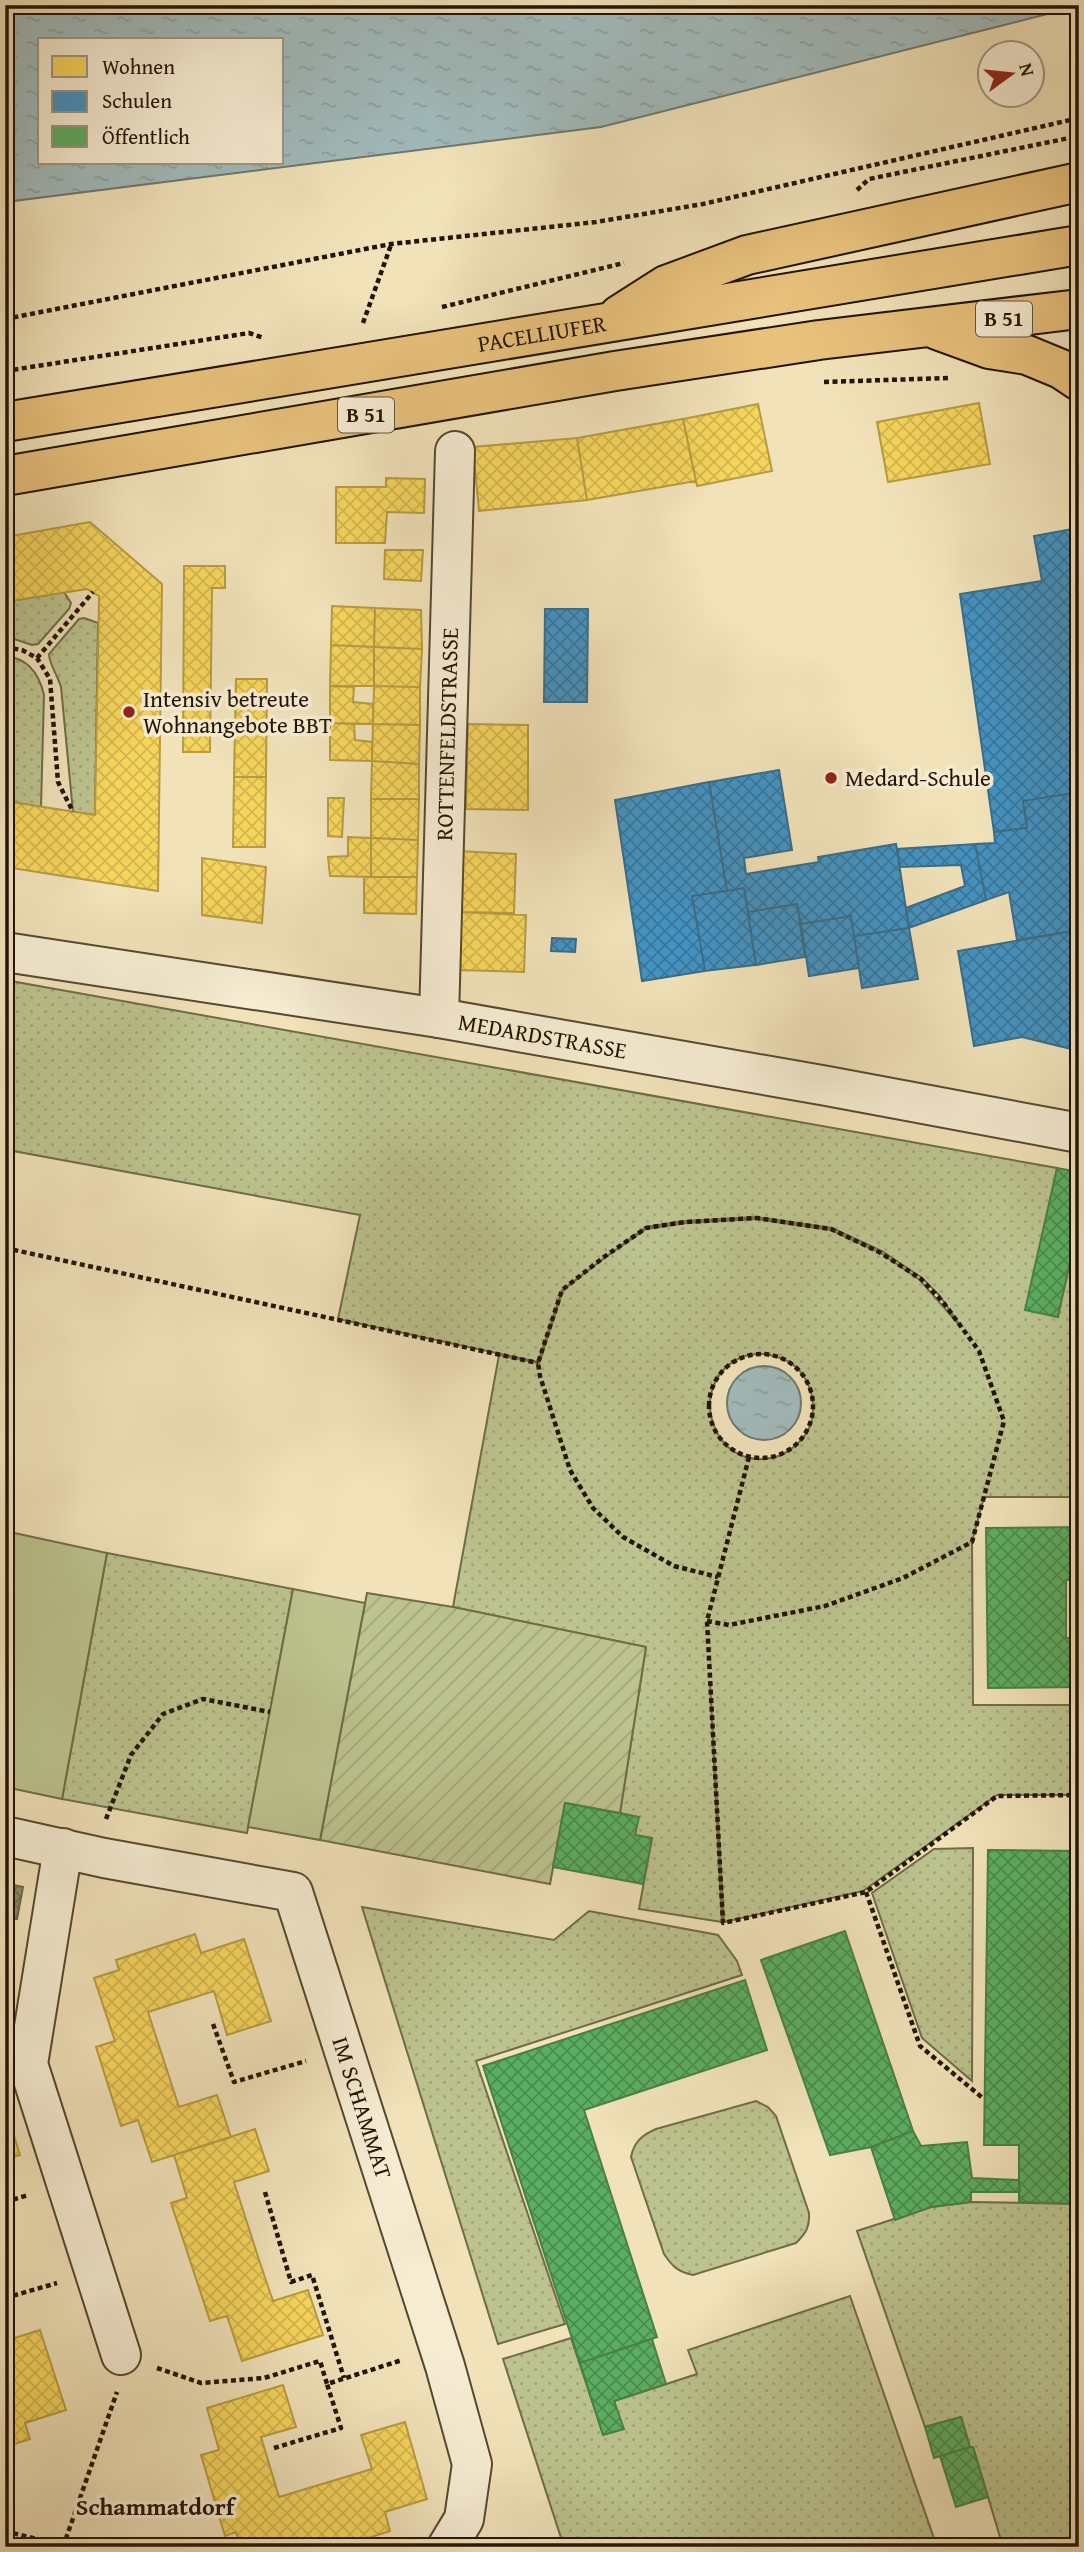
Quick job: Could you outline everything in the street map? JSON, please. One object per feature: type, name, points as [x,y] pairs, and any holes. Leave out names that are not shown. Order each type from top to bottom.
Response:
[{"type":"main road","points":[[606,324],[666,285],[747,255],[1079,182]]},
{"type":"main road","name":"PACELLIUFER","points":[[5,422],[1074,250]]},
{"type":"main road","name":"B 51","points":[[5,476],[615,371],[819,340],[1079,309]]},
{"type":"main road","points":[[928,327],[989,349],[1027,355],[1061,369],[1079,381]]},
{"type":"street","name":"ROTTENFELDSTRASSE","points":[[439,1018],[455,452]]},
{"type":"street","name":"MEDARDSTRASSE","points":[[5,952],[439,1018],[1079,1133]]},
{"type":"street","name":"IM SCHAMMAT","points":[[5,1836],[104,1858],[293,1892],[439,2348],[472,2464],[464,2519],[447,2547]]},
{"type":"street","points":[[63,1848],[28,2064],[121,2355]]},
{"type":"path","points":[[5,320],[391,244],[596,222],[703,204],[1079,118]]},
{"type":"path","points":[[376,324],[362,327],[391,244]]},
{"type":"path","points":[[430,310],[632,260]]},
{"type":"path","points":[[5,371],[249,333],[275,341]]},
{"type":"path","points":[[37,658],[93,592]]},
{"type":"path","points":[[5,647],[22,650],[37,658],[50,680],[58,782],[73,812]]},
{"type":"path","points":[[708,1621],[729,1625],[825,1606],[903,1578],[972,1542],[1004,1421],[979,1351],[943,1301],[920,1279],[881,1253],[831,1229],[757,1218],[685,1222],[646,1228],[562,1290],[538,1363],[570,1470],[593,1508],[623,1537],[674,1566],[718,1577]]},
{"type":"path","points":[[5,1248],[538,1363]]},
{"type":"path","points":[[766,1354],[788,1361],[803,1376],[812,1393],[813,1412],[803,1437],[784,1454],[765,1459],[748,1457],[736,1452],[720,1439],[710,1417],[710,1393],[727,1366],[746,1356],[766,1354]]},
{"type":"path","points":[[748,1457],[708,1621],[723,1923],[866,1892],[997,1796],[1079,1795]]},
{"type":"path","points":[[104,1858],[102,1831],[109,1807],[131,1755],[163,1713],[203,1699],[270,1712]]},
{"type":"path","points":[[866,1892],[920,2046],[984,2099]]},
{"type":"path","points":[[213,2024],[234,2082],[344,2050]]},
{"type":"path","points":[[265,2192],[291,2282],[312,2275],[344,2378]]},
{"type":"path","points":[[5,2298],[95,2273]]},
{"type":"path","points":[[327,2384],[439,2348]]},
{"type":"path","points":[[5,2531],[63,2547],[120,2382],[121,2355],[201,2383],[264,2378],[320,2361],[341,2428],[274,2448]]},
{"type":"green space","points":[[64,592],[71,603],[69,609],[38,644],[32,645],[5,636],[5,602]]},
{"type":"green space","points":[[79,619],[98,623],[95,815],[73,812],[61,687],[49,654]]},
{"type":"green space","points":[[5,656],[20,660],[31,668],[44,695],[41,807],[5,801]]},
{"type":"green space","points":[[5,980],[1057,1168],[1079,1221],[1079,1497],[984,1497],[972,1542],[973,1705],[1079,1705],[1079,1795],[997,1795],[863,1891],[724,1922],[710,1683],[722,1922],[639,1909],[652,1838],[635,1835],[638,1817],[620,1813],[646,1647],[453,1607],[499,1355],[539,1363],[563,1290],[588,1271],[562,1290],[538,1362],[338,1319],[360,1215],[13,1151],[5,1191]],"holes":[[[756,1217],[832,1228],[882,1251],[922,1278],[939,1295],[961,1327],[920,1280],[881,1253],[831,1230],[756,1219],[686,1223],[646,1229],[612,1252],[646,1227],[685,1221]],[[766,1354],[787,1361],[803,1375],[811,1394],[812,1416],[805,1435],[792,1449],[775,1457],[753,1458],[734,1452],[721,1439],[712,1422],[710,1403],[714,1384],[726,1368],[745,1356]]]},
{"type":"green space","points":[[5,1531],[107,1553],[62,1799],[5,1787]]},
{"type":"green space","points":[[107,1553],[293,1589],[247,1833],[62,1799]]},
{"type":"green space","points":[[293,1589],[365,1603],[320,1840],[248,1827]]},
{"type":"green space","points":[[367,1593],[453,1607],[646,1647],[620,1813],[565,1803],[550,1884],[320,1840]]},
{"type":"green space","points":[[973,1848],[972,2081],[922,2038],[872,1893],[934,1849]]},
{"type":"green space","points":[[362,1907],[554,1940],[589,1911],[718,1935],[737,1961],[742,1975],[476,2061],[565,2324],[498,2344]]},
{"type":"green space","points":[[756,2101],[768,2107],[776,2116],[809,2213],[807,2230],[796,2243],[693,2275],[683,2272],[664,2254],[631,2157],[634,2147],[656,2129]]},
{"type":"green space","points":[[971,2202],[1079,2204],[1079,2547],[1003,2547],[973,2447],[970,2447],[961,2417],[925,2427],[857,2231],[931,2207]]},
{"type":"green space","points":[[850,2296],[937,2547],[564,2547],[503,2359],[571,2338],[603,2434],[623,2428],[614,2401],[697,2374],[688,2350]]},
{"type":"water","points":[[5,5],[1079,5],[601,127],[5,202]]},
{"type":"water","points":[[764,1366],[785,1372],[795,1382],[801,1403],[795,1424],[785,1434],[764,1440],[743,1434],[733,1424],[727,1403],[733,1382],[743,1372]]},
{"type":"building: Wohnen","points":[[979,403],[990,464],[888,482],[877,422]]},
{"type":"building: Wohnen","points":[[758,404],[772,471],[697,486],[683,419]]},
{"type":"building: Wohnen","points":[[683,419],[696,481],[587,500],[577,438]]},
{"type":"building: Wohnen","points":[[577,438],[587,500],[479,511],[473,447]]},
{"type":"building: Wohnen","points":[[386,478],[425,479],[424,513],[387,512],[385,543],[336,543],[336,487],[386,487]]},
{"type":"building: Wohnen","name":"Intensiv betreute Wohnangebote BBT","points":[[90,522],[162,584],[158,891],[5,867],[5,801],[95,815],[99,596],[87,589],[5,602],[5,537]]},
{"type":"building: Wohnen","points":[[385,550],[423,550],[421,581],[384,579]]},
{"type":"building: Wohnen","points":[[184,566],[225,566],[225,588],[212,588],[210,752],[183,752]]},
{"type":"building: Wohnen","points":[[332,606],[375,608],[374,647],[331,645]]},
{"type":"building: Wohnen","points":[[375,608],[421,610],[422,649],[374,647]]},
{"type":"building: Wohnen","points":[[331,645],[374,647],[374,686],[330,686]]},
{"type":"building: Wohnen","points":[[374,647],[422,649],[420,687],[374,686]]},
{"type":"building: Wohnen","points":[[236,679],[267,679],[266,777],[234,777]]},
{"type":"building: Wohnen","points":[[330,686],[354,687],[353,702],[373,704],[373,724],[330,723]]},
{"type":"building: Wohnen","points":[[374,686],[420,687],[420,725],[373,724]]},
{"type":"building: Wohnen","points":[[330,723],[354,724],[355,740],[372,742],[372,761],[330,760]]},
{"type":"building: Wohnen","points":[[373,724],[420,725],[419,764],[372,761]]},
{"type":"building: Wohnen","points":[[468,724],[528,725],[528,810],[466,809]]},
{"type":"building: Wohnen","points":[[372,761],[419,764],[419,799],[371,799]]},
{"type":"building: Wohnen","points":[[234,777],[266,777],[265,847],[233,847]]},
{"type":"building: Wohnen","points":[[328,798],[344,798],[342,837],[328,836]]},
{"type":"building: Wohnen","points":[[371,799],[419,799],[418,840],[371,838]]},
{"type":"building: Wohnen","points":[[348,837],[371,838],[371,877],[330,876],[328,857],[348,856]]},
{"type":"building: Wohnen","points":[[371,838],[418,840],[417,877],[371,877]]},
{"type":"building: Wohnen","points":[[458,851],[516,854],[514,913],[456,912]]},
{"type":"building: Wohnen","points":[[202,858],[266,867],[262,923],[202,915]]},
{"type":"building: Wohnen","points":[[364,877],[417,877],[416,914],[364,913]]},
{"type":"building: Wohnen","points":[[459,912],[526,915],[524,972],[457,970]]},
{"type":"building: Wohnen","points":[[195,1934],[201,1953],[244,1939],[271,2021],[227,2035],[214,1991],[148,2012],[179,2107],[217,2095],[231,2137],[152,2162],[138,2120],[121,2126],[96,2047],[115,2041],[94,1978],[119,1970],[116,1960]]},
{"type":"building: Wohnen","points":[[5,2107],[20,2155],[5,2159]]},
{"type":"building: Wohnen","points":[[255,2129],[269,2171],[234,2182],[259,2260],[273,2301],[308,2290],[323,2335],[242,2361],[227,2316],[210,2321],[171,2203],[187,2198],[174,2155]]},
{"type":"building: Wohnen","points":[[40,2330],[66,2410],[25,2423],[30,2439],[5,2447],[5,2385],[12,2383],[5,2361],[5,2341]]},
{"type":"building: Wohnen","points":[[283,2385],[296,2427],[261,2437],[279,2497],[372,2469],[361,2435],[405,2422],[427,2499],[385,2512],[390,2531],[340,2547],[294,2547],[293,2542],[278,2547],[240,2547],[236,2532],[225,2536],[201,2455],[219,2450],[207,2408]]},
{"type":"building: Schulen","points":[[1078,528],[1079,792],[1023,801],[1027,828],[994,832],[960,594],[1042,581],[1034,536]]},
{"type":"building: Schulen","points":[[545,609],[588,609],[587,702],[544,702]]},
{"type":"building: Schulen","points":[[779,770],[792,850],[744,858],[746,874],[819,862],[818,857],[896,844],[909,928],[854,936],[851,916],[801,924],[797,904],[748,912],[744,888],[727,891],[709,782]]},
{"type":"building: Schulen","points":[[709,782],[727,891],[692,896],[705,971],[642,981],[615,800]]},
{"type":"building: Schulen","points":[[1079,792],[1079,930],[1017,940],[1009,892],[986,900],[975,844],[995,843],[994,832],[1027,828],[1023,801]]},
{"type":"building: Schulen","points":[[975,844],[986,900],[909,928],[906,908],[965,886],[961,865],[900,867],[897,849]]},
{"type":"building: Schulen","points":[[744,888],[756,965],[705,971],[692,896]]},
{"type":"building: Schulen","points":[[797,904],[805,957],[756,965],[748,912]]},
{"type":"building: Schulen","points":[[851,916],[859,968],[809,976],[801,924]]},
{"type":"building: Schulen","points":[[909,928],[918,979],[862,988],[854,936]]},
{"type":"building: Schulen","points":[[1079,930],[1079,1051],[1022,1037],[974,1046],[958,951]]},
{"type":"building: Schulen","points":[[552,938],[576,939],[575,952],[551,951]]},
{"type":"building: Öffentlich","points":[[1057,1168],[1079,1172],[1079,1221],[1058,1317],[1025,1310]]},
{"type":"building: Öffentlich","points":[[1079,1527],[1079,1580],[1066,1580],[1066,1638],[1079,1638],[1079,1687],[988,1688],[986,1528]]},
{"type":"building: Öffentlich","points":[[565,1803],[639,1817],[635,1835],[652,1838],[643,1884],[553,1867]]},
{"type":"building: Öffentlich","points":[[988,1850],[1079,1851],[1075,2121],[1079,2121],[1079,2204],[1019,2202],[1019,2145],[984,2145]]},
{"type":"building: Öffentlich","points":[[845,1931],[913,2131],[871,2147],[830,2155],[761,1960]]},
{"type":"building: Öffentlich","points":[[745,1980],[767,2050],[584,2110],[657,2337],[580,2363],[483,2066]]},
{"type":"building: Öffentlich","points":[[913,2131],[921,2146],[967,2142],[972,2178],[1019,2180],[1020,2192],[971,2192],[971,2202],[931,2207],[895,2220],[871,2147]]},
{"type":"building: Öffentlich","points":[[652,2339],[666,2384],[614,2401],[624,2429],[603,2435],[580,2363]]},
{"type":"building: Öffentlich","points":[[961,2417],[970,2447],[934,2458],[925,2427]]},
{"type":"building: Öffentlich","points":[[973,2447],[988,2497],[956,2507],[940,2456]]},
{"type":"building: Industrie","points":[[5,1883],[23,1887],[17,1919],[5,1917]]},
{"type":"place","name":"Intensiv betreute Wohnangebote BBT","points":[[129,712]]},
{"type":"place","name":"Medard-Schule","points":[[831,778]]},
{"type":"district","name":"Schammatdorf","points":[[155,2507]]}]
